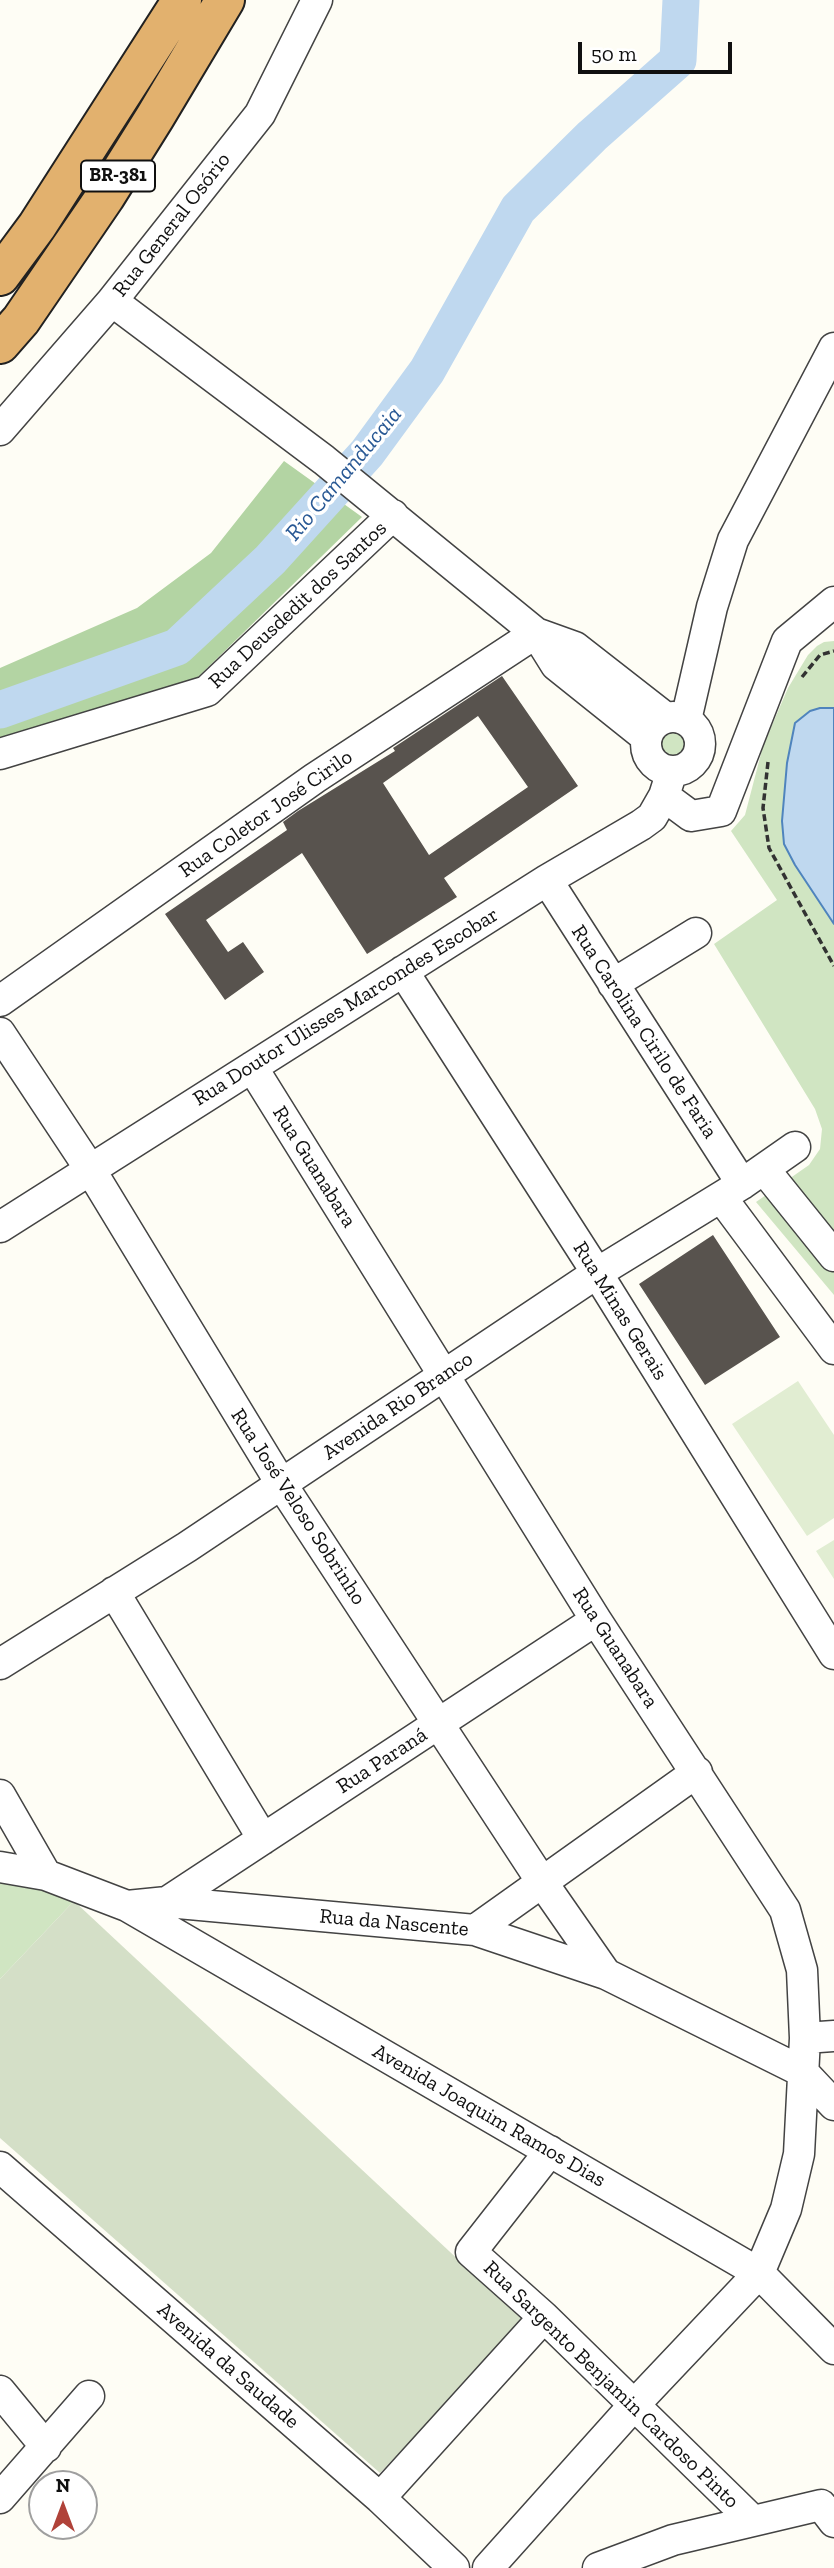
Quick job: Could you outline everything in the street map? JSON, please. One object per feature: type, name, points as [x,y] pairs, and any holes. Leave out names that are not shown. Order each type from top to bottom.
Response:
[{"type":"highway","name":"BR-381","points":[[0,276],[37,226],[182,0]]},
{"type":"highway","name":"BR-381","points":[[0,344],[21,320],[105,197],[225,0]]},
{"type":"street","name":"Rua General Osório","points":[[0,430],[112,301],[260,114],[317,0]]},
{"type":"street","points":[[112,301],[324,460],[536,633],[575,647],[666,725]]},
{"type":"street","points":[[834,348],[733,540],[712,607],[666,725],[646,750],[649,758],[663,770],[668,784],[691,816],[721,811],[787,641],[834,602]]},
{"type":"street","name":"Rua Deusdedit dos Santos","points":[[0,754],[207,691],[393,515]]},
{"type":"street","name":"Rua Coletor José Cirilo","points":[[0,1001],[316,778],[536,633]]},
{"type":"street","name":"Rua Doutor Ulisses Marcondes Escobar","points":[[0,1227],[402,971],[652,817],[668,784],[689,766],[699,752],[698,734],[666,725]]},
{"type":"street","name":"Rua Carolina Cirilo de Faria","points":[[547,880],[742,1183]]},
{"type":"street","points":[[613,984],[696,933]]},
{"type":"street","name":"Rua Minas Gerais","points":[[402,971],[597,1273],[834,1654]]},
{"type":"street","name":"Rua José Veloso Sobrinho","points":[[0,1033],[90,1169],[282,1485],[542,1882],[606,1974]]},
{"type":"street","name":"Rua Guanabara","points":[[252,1067],[596,1620],[785,1910],[802,1970],[805,2038],[799,2154],[786,2209],[759,2273]]},
{"type":"street","name":"Avenida Rio Branco","points":[[0,1664],[282,1485],[442,1375],[795,1147]]},
{"type":"street","points":[[742,1183],[834,1256]]},
{"type":"street","points":[[742,1183],[834,1349]]},
{"type":"street","points":[[114,1592],[263,1839]]},
{"type":"street","name":"Rua Paraná","points":[[167,1902],[596,1620]]},
{"type":"street","points":[[475,1930],[697,1772]]},
{"type":"street","points":[[0,1795],[46,1875]]},
{"type":"street","name":"Rua da Nascente","points":[[0,1867],[46,1875],[127,1906],[167,1902],[475,1930],[606,1974],[803,2072],[834,2105]]},
{"type":"street","name":"Avenida Joaquim Ramos Dias","points":[[127,1906],[759,2273],[834,2349]]},
{"type":"street","points":[[805,2038],[834,2036]]},
{"type":"street","name":"Rua Sargento Benjamin Cardoso Pinto","points":[[550,2151],[471,2252],[544,2317],[752,2520]]},
{"type":"street","name":"Avenida da Saudade","points":[[0,2167],[380,2498],[454,2568]]},
{"type":"street","points":[[488,2568],[635,2404],[759,2273]]},
{"type":"street","points":[[380,2498],[544,2317]]},
{"type":"street","points":[[0,2391],[46,2447]]},
{"type":"street","points":[[0,2498],[89,2396]]},
{"type":"street","points":[[598,2568],[673,2540],[752,2520],[828,2513]]},
{"type":"path","points":[[799,681],[820,655],[834,651]]},
{"type":"path","points":[[769,759],[763,808],[769,848],[834,966]]},
{"type":"green space","points":[[284,461],[362,517],[196,679],[0,741],[0,668],[137,608],[211,553]]},
{"type":"green space","points":[[834,641],[834,1295],[756,1202],[809,1165],[820,1149],[822,1129],[815,1109],[714,944],[777,900],[731,831],[745,815],[763,746],[788,688],[808,655],[824,642]]},
{"type":"green space","points":[[674,727],[687,732],[692,745],[687,758],[674,763],[661,758],[656,745],[661,732]]},
{"type":"green space","points":[[798,1381],[834,1435],[834,1518],[807,1536],[732,1424]]},
{"type":"green space","points":[[834,1540],[834,1579],[816,1551]]},
{"type":"green space","points":[[0,1880],[41,1887],[74,1901],[0,1979]]},
{"type":"green space","points":[[74,1901],[524,2321],[380,2473],[0,2138],[0,1979]]},
{"type":"water","points":[[834,708],[834,924],[784,844],[782,821],[787,763],[795,723],[810,711]]},
{"type":"building","points":[[502,676],[578,786],[444,878],[457,897],[367,954],[302,853],[206,920],[228,952],[243,942],[264,972],[225,1000],[165,914],[287,830],[283,822],[298,811],[395,751],[393,748]],"holes":[[[478,716],[528,787],[429,855],[383,783]]]},
{"type":"building","points":[[713,1235],[780,1337],[705,1385],[639,1284]]},
{"type":"waterway","name":"Rio Camanducaia","points":[[0,710],[177,647],[270,560],[367,453],[427,371],[518,209],[592,136],[678,60],[681,0]]}]
